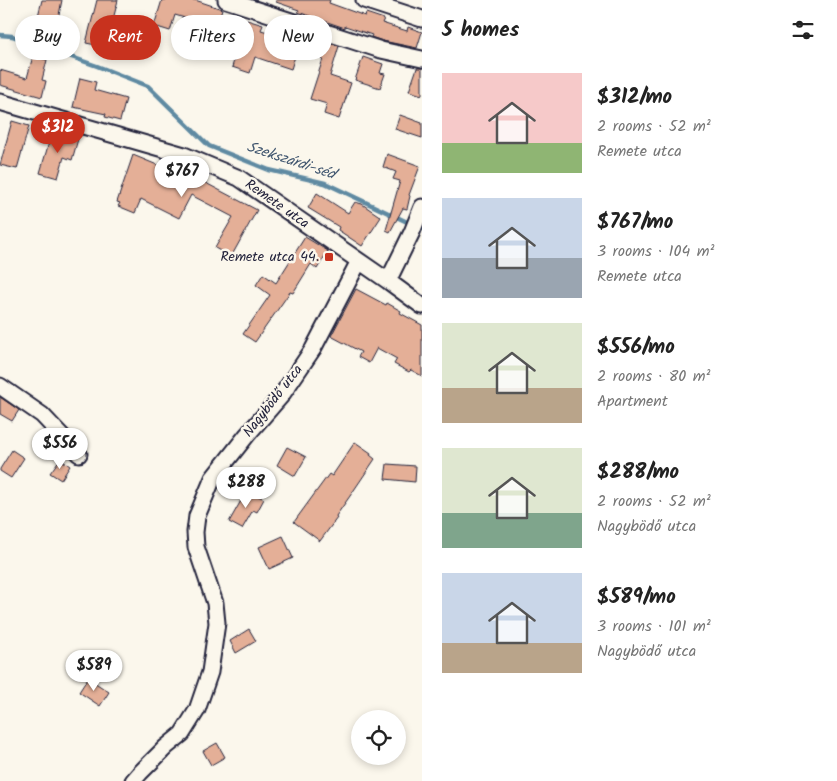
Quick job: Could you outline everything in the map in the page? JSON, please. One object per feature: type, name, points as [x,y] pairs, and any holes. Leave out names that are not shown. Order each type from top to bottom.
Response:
[{"type":"street","points":[[226,0],[380,50],[422,59]]},
{"type":"street","points":[[364,0],[422,19]]},
{"type":"street","points":[[380,50],[401,64],[422,70]]},
{"type":"street","name":"Remete utca","points":[[0,102],[184,155],[239,178],[422,306]]},
{"type":"street","points":[[388,281],[421,210]]},
{"type":"street","name":"Nagybödő utca","points":[[133,781],[166,747],[182,734],[197,710],[210,672],[217,623],[215,603],[196,547],[196,532],[197,516],[213,478],[281,396],[308,357],[359,261]]},
{"type":"street","points":[[0,386],[42,415],[79,454]]},
{"type":"building","points":[[42,0],[62,0],[59,15],[38,15]]},
{"type":"building","points":[[97,0],[118,0],[114,15],[93,15]]},
{"type":"building","points":[[162,0],[195,0],[222,9],[220,15],[171,15],[170,31],[161,28],[161,15],[157,15]]},
{"type":"building","points":[[276,0],[330,0],[329,3],[365,16],[366,13],[384,19],[382,23],[407,31],[408,27],[422,32],[417,48],[383,41],[371,37],[372,35],[332,24],[332,15],[307,15],[298,12],[299,10],[276,2]]},
{"type":"building","points":[[254,22],[263,25],[261,30],[264,31],[264,60],[255,57],[250,73],[232,67],[234,60],[254,60]]},
{"type":"building","points":[[90,27],[90,44],[86,43]]},
{"type":"building","points":[[332,44],[339,46],[330,76],[351,83],[339,119],[324,114],[327,104],[310,99],[323,60],[332,60]]},
{"type":"building","points":[[363,57],[383,64],[380,73],[385,74],[380,88],[355,80]]},
{"type":"building","points":[[32,60],[47,60],[42,80],[46,81],[42,97],[0,85],[0,70],[27,78]]},
{"type":"building","points":[[264,60],[294,60],[291,69]]},
{"type":"building","points":[[417,68],[422,68],[422,95],[409,91]]},
{"type":"building","points":[[80,78],[96,82],[94,90],[126,99],[120,121],[105,117],[106,114],[73,107]]},
{"type":"building","points":[[400,115],[422,123],[422,138],[395,129]]},
{"type":"building","points":[[12,121],[29,126],[17,169],[0,165]]},
{"type":"building","points":[[52,132],[78,139],[72,160],[64,157],[58,178],[40,173]]},
{"type":"building","points":[[387,154],[420,166],[409,195],[407,209],[403,208],[390,232],[386,230],[400,181],[393,179],[396,172],[383,167]]},
{"type":"building","points":[[133,155],[179,174],[181,170],[257,210],[231,257],[215,248],[233,217],[191,195],[179,218],[141,199],[135,213],[118,206],[120,203],[117,202]]},
{"type":"building","points":[[317,193],[348,213],[355,202],[362,204],[381,217],[362,246],[338,230],[339,227],[308,208]]},
{"type":"building","points":[[305,237],[328,251],[317,269],[311,264],[293,293],[290,292],[255,342],[243,334],[270,295],[256,285],[263,274],[276,283]]},
{"type":"building","points":[[356,289],[386,305],[387,303],[401,311],[400,313],[422,325],[422,376],[394,364],[397,359],[377,348],[369,363],[358,357],[361,352],[331,336]]},
{"type":"building","points":[[0,397],[19,410],[12,421],[0,414]]},
{"type":"building","points":[[355,442],[371,453],[370,455],[375,459],[320,541],[294,522],[329,474],[332,476]]},
{"type":"building","points":[[287,447],[306,457],[295,476],[277,465]]},
{"type":"building","points":[[12,450],[24,458],[11,478],[0,471],[0,469]]},
{"type":"building","points":[[60,459],[70,466],[61,480],[50,473]]},
{"type":"building","points":[[387,464],[416,466],[415,482],[385,479]]},
{"type":"building","points":[[247,490],[264,499],[257,512],[253,510],[242,529],[229,522]]},
{"type":"building","points":[[283,536],[293,558],[269,569],[259,547]]},
{"type":"building","points":[[249,629],[256,641],[236,653],[230,641]]},
{"type":"building","points":[[88,678],[109,692],[100,706],[79,692]]},
{"type":"building","points":[[217,743],[225,757],[211,765],[203,751]]},
{"type":"waterway","name":"Szekszárdi-séd","points":[[0,35],[12,36],[148,86],[209,146],[269,170],[325,183],[422,229]]},
{"type":"place","name":"Remete utca 44.","points":[[329,257]]}]
